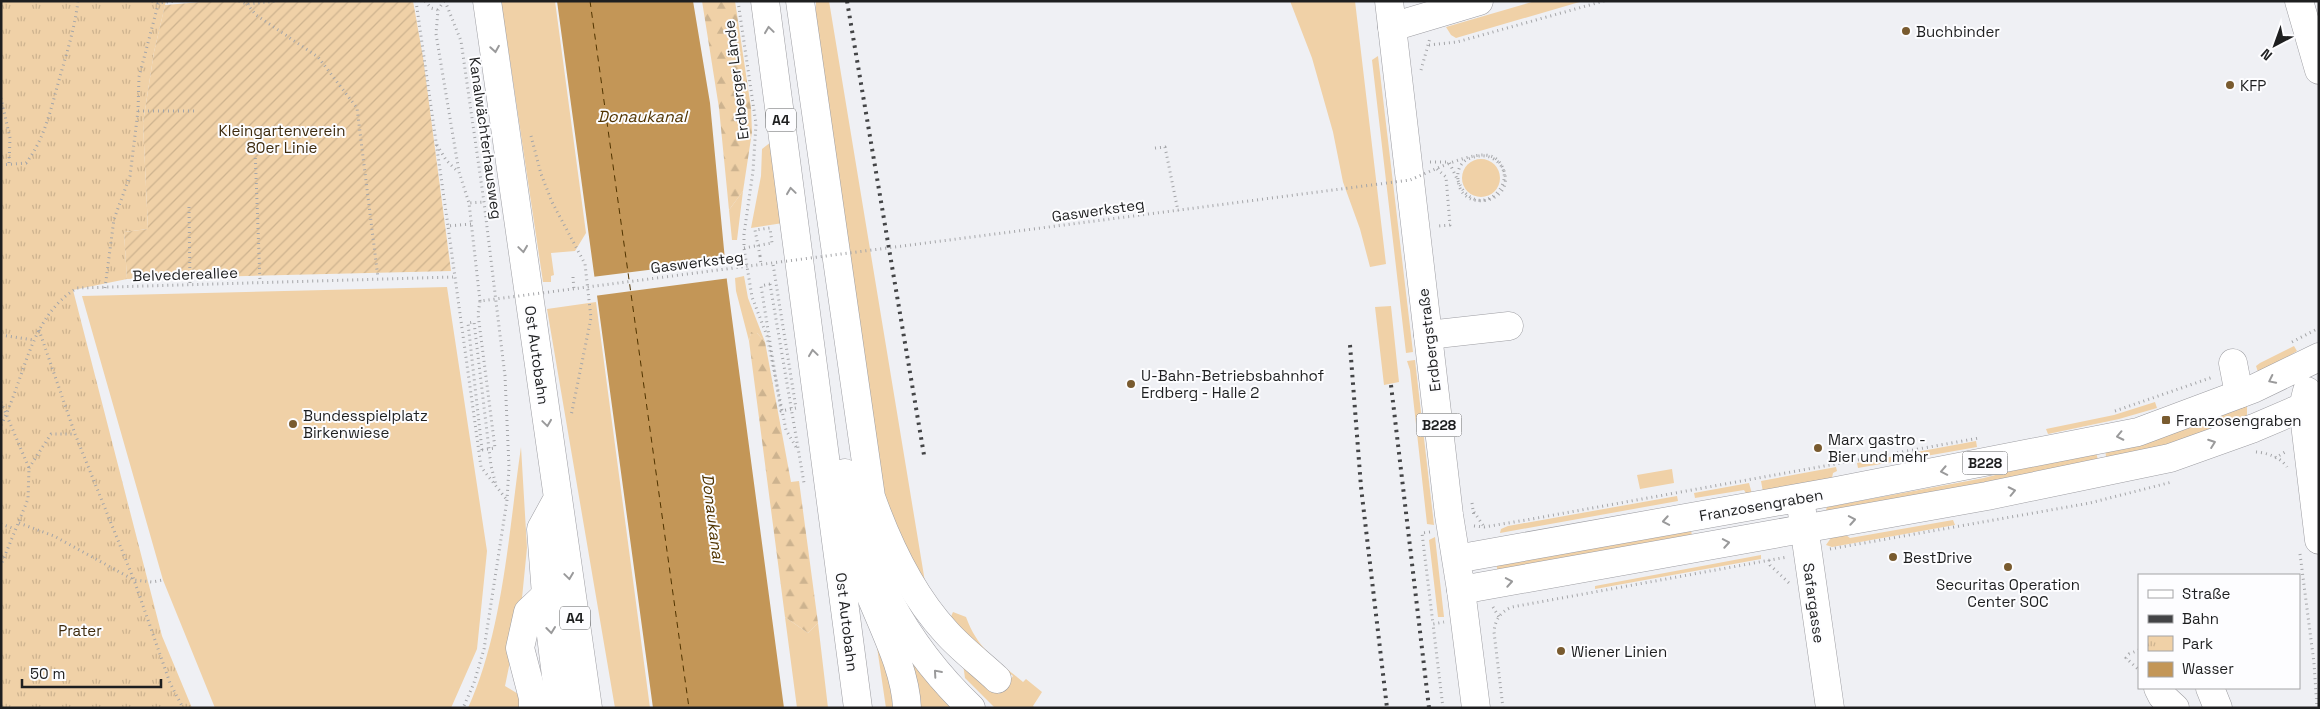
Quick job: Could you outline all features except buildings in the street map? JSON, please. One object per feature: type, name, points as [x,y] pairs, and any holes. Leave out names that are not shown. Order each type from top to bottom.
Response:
[{"type":"main road","name":"Ost Autobahn","points":[[487,1],[500,79],[588,708]]},
{"type":"main road","name":"Ost Autobahn","points":[[765,1],[823,412],[858,708]]},
{"type":"main road","points":[[800,1],[871,497],[906,576],[925,604],[944,630],[960,647],[997,678]]},
{"type":"main road","points":[[1391,14],[1479,1]]},
{"type":"main road","points":[[2300,1],[2319,70]]},
{"type":"main road","name":"Erdbergstraße","points":[[1391,14],[1428,335],[1476,708]]},
{"type":"main road","points":[[1428,335],[1509,326]]},
{"type":"main road","name":"Franzosengraben","points":[[1456,559],[1800,498],[2138,432],[2235,375],[2318,358]]},
{"type":"main road","name":"B228","points":[[2309,544],[2311,402],[2318,358]]},
{"type":"main road","name":"Franzosengraben","points":[[1461,590],[1806,541],[1987,496],[2170,458],[2254,428],[2311,402]]},
{"type":"main road","points":[[823,412],[872,708]]},
{"type":"main road","points":[[823,412],[855,553],[904,683],[907,708]]},
{"type":"main road","points":[[823,412],[834,415],[855,518],[878,581],[896,614],[925,658],[949,687],[971,708]]},
{"type":"main road","points":[[558,498],[541,529],[546,595],[560,708]]},
{"type":"main road","name":"Safargasse","points":[[1800,498],[1830,708]]},
{"type":"main road","points":[[533,708],[533,698],[520,648],[528,612],[546,595]]},
{"type":"main road","points":[[2158,689],[2162,696],[2175,708]]},
{"type":"path","points":[[1,165],[26,163],[36,150],[49,116],[75,21],[78,1]]},
{"type":"path","points":[[152,1],[176,1]]},
{"type":"path","points":[[239,1],[247,4],[278,1]]},
{"type":"path","points":[[416,1],[481,467],[508,500]]},
{"type":"path","points":[[425,1],[431,8],[438,10]]},
{"type":"path","points":[[444,1],[438,10],[436,34],[459,172],[469,203],[479,288],[478,314],[495,448],[489,449],[482,450],[468,323],[474,322],[478,351],[487,428],[488,437],[489,447],[490,456],[491,466],[497,488]]},
{"type":"path","name":"Kanalwächterhausweg","points":[[444,1],[461,41],[484,202],[505,376],[509,467],[508,500],[484,649],[474,683],[463,708]]},
{"type":"path","name":"Erdberger Lände","points":[[738,1],[756,124],[753,171],[744,234],[744,248],[752,297],[768,336],[786,430],[796,447],[770,284],[761,286],[781,411],[796,408],[773,264]]},
{"type":"path","points":[[1430,45],[1444,45],[1604,1]]},
{"type":"path","points":[[105,288],[114,219],[130,176],[138,111],[139,77],[158,2]]},
{"type":"path","points":[[247,4],[256,15],[318,57],[357,108],[378,278]]},
{"type":"path","points":[[1421,77],[1422,64],[1430,45],[1430,34]]},
{"type":"path","points":[[1442,38],[1444,45]]},
{"type":"path","points":[[1,98],[10,138],[9,164]]},
{"type":"path","points":[[138,111],[195,111]]},
{"type":"path","points":[[530,130],[541,174],[552,202],[585,264],[583,270],[590,318],[571,411]]},
{"type":"path","points":[[436,144],[446,160],[459,172]]},
{"type":"path","points":[[1155,148],[1165,147],[1178,211]]},
{"type":"path","points":[[255,148],[260,282]]},
{"type":"path","name":"Gaswerksteg","points":[[480,301],[761,266],[1410,180],[1437,169],[1470,156],[1484,154],[1496,159],[1504,170],[1506,179],[1504,187],[1497,196],[1487,201],[1472,200],[1464,195],[1459,186],[1458,170],[1461,165],[1471,158],[1484,156],[1492,158],[1501,166],[1504,175],[1502,186],[1496,195],[1487,200],[1473,199],[1465,194],[1460,185],[1449,162],[1430,162],[1429,153]]},
{"type":"path","points":[[1437,169],[1446,177],[1450,225],[1438,226]]},
{"type":"path","points":[[469,203],[484,202]]},
{"type":"path","points":[[189,207],[190,285]]},
{"type":"path","points":[[448,226],[471,224]]},
{"type":"path","points":[[744,248],[772,243],[770,228],[756,230],[761,266]]},
{"type":"path","name":"Belvedereallee","points":[[1,425],[39,329],[48,314],[68,293],[77,288],[453,277]]},
{"type":"path","points":[[573,277],[574,290]]},
{"type":"path","points":[[2285,346],[2319,328]]},
{"type":"path","points":[[39,329],[75,434],[134,580],[170,683],[183,708]]},
{"type":"path","points":[[1,335],[34,340]]},
{"type":"path","points":[[2108,413],[2235,375]]},
{"type":"path","points":[[1,402],[29,468],[28,498],[1,565]]},
{"type":"path","points":[[29,468],[51,434],[75,434]]},
{"type":"path","points":[[1433,624],[1422,533],[1452,528],[1484,527],[1986,437]]},
{"type":"path","points":[[2247,455],[2256,452],[2267,453],[2284,463],[2290,472]]},
{"type":"path","points":[[1503,708],[1494,632],[1495,623],[1504,610],[1512,607],[1770,561],[1806,541],[2090,503],[2177,481]]},
{"type":"path","points":[[1474,511],[1490,535]]},
{"type":"path","points":[[19,523],[54,536],[134,580],[152,582],[163,580]]},
{"type":"path","points":[[1,524],[15,529]]},
{"type":"path","points":[[2309,544],[2317,708]]},
{"type":"path","points":[[1770,561],[1770,565],[1789,583],[1790,589]]},
{"type":"path","points":[[2138,650],[2126,658],[2138,669]]},
{"type":"green space","name":"Prater","points":[[1,1],[166,1],[154,52],[143,123],[148,229],[124,232],[127,279],[73,290],[162,636],[192,708],[1,708]]},
{"type":"green space","name":"Kleingartenverein 80er Linie","points":[[214,1],[413,1],[423,57],[451,271],[127,279],[124,232],[148,229],[143,123],[154,52],[165,5]]},
{"type":"green space","points":[[501,1],[555,1],[586,233],[575,251],[551,253],[554,275],[551,276],[551,282],[543,282]]},
{"type":"green space","points":[[702,1],[735,1],[751,108],[752,132],[743,191],[729,210],[719,108]]},
{"type":"green space","points":[[816,1],[829,1],[927,594],[881,502],[815,54]]},
{"type":"green space","points":[[1290,1],[1355,1],[1386,264],[1370,267],[1360,229],[1343,182],[1333,132],[1312,58]]},
{"type":"green space","points":[[1535,1],[1583,1],[1456,38],[1451,35],[1446,27]]},
{"type":"green space","points":[[1378,56],[1413,352],[1406,353],[1372,60]]},
{"type":"green space","points":[[771,142],[783,223],[751,228],[761,176],[762,149]]},
{"type":"green space","points":[[1481,159],[1494,165],[1500,178],[1494,191],[1481,197],[1468,191],[1462,178],[1468,165]]},
{"type":"green space","points":[[743,191],[737,240],[732,240],[729,210]]},
{"type":"green space","points":[[744,276],[748,298],[765,342],[757,333],[751,333],[749,341],[736,291],[735,278]]},
{"type":"green space","name":"Bundesspielplatz Birkenwiese","points":[[447,287],[487,551],[477,649],[451,708],[215,708],[163,580],[82,296]]},
{"type":"green space","points":[[596,302],[650,708],[615,708],[547,309]]},
{"type":"green space","points":[[1391,306],[1399,382],[1384,385],[1375,307]]},
{"type":"green space","points":[[751,332],[757,333],[765,342],[791,482],[799,481],[818,623],[808,633],[785,617],[749,341]]},
{"type":"green space","points":[[2294,346],[2297,351],[2259,375],[2256,366]]},
{"type":"green space","points":[[1415,360],[1434,525],[1427,524],[1410,370],[1407,361]]},
{"type":"green space","points":[[2155,402],[2157,408],[2119,419],[2048,434],[2046,429],[2114,415]]},
{"type":"green space","points":[[2247,406],[2247,418],[2170,446],[2107,462],[2105,450]]},
{"type":"green space","points":[[1976,441],[1977,447],[1858,468],[1857,463]]},
{"type":"green space","points":[[521,447],[527,548],[521,608],[505,686],[528,700],[528,708],[468,708],[480,678],[497,614]]},
{"type":"green space","points":[[2096,452],[2099,464],[1825,513],[1827,507],[1984,478]]},
{"type":"green space","points":[[1836,467],[1837,471],[1833,473],[1832,478],[1763,492],[1761,481]]},
{"type":"green space","points":[[1672,469],[1674,483],[1640,489],[1637,475]]},
{"type":"green space","points":[[1749,483],[1752,494],[1747,495],[1744,490],[1695,498],[1694,493]]},
{"type":"green space","points":[[1677,496],[1678,501],[1500,533],[1501,529],[1508,526]]},
{"type":"green space","points":[[1953,520],[1955,525],[1832,547],[1826,545],[1833,535],[1842,532],[1850,538]]},
{"type":"green space","points":[[1690,527],[1693,539],[1498,575],[1496,561]]},
{"type":"green space","points":[[1435,537],[1444,617],[1438,617],[1429,540]]},
{"type":"green space","points":[[1761,555],[1761,559],[1595,589],[1595,586]]},
{"type":"green space","points":[[869,593],[957,708],[886,708]]},
{"type":"green space","points":[[953,612],[966,617],[976,638],[989,654],[1023,682],[1026,679],[1042,692],[1033,706],[1035,708],[995,708],[965,678],[963,664],[999,694],[1013,676],[968,640],[949,621]]},
{"type":"green space","points":[[785,617],[808,633],[818,623],[828,708],[797,708]]},
{"type":"water","name":"Donaukanal","points":[[557,1],[693,1],[710,103],[727,281],[784,708],[653,708]]},
{"type":"pier","points":[[728,260],[730,278],[594,296],[592,277]]},
{"type":"ferry route","points":[[590,1],[689,708]]},
{"type":"railway","points":[[847,1],[924,455]]},
{"type":"railway","points":[[1350,345],[1361,487],[1387,708]]},
{"type":"railway","points":[[1391,385],[1429,708]]},
{"type":"place","name":"Buchbinder","points":[[1906,31]]},
{"type":"place","name":"KFP","points":[[2230,85]]},
{"type":"place","name":"U-Bahn-Betriebsbahnhof Erdberg - Halle 2","points":[[1131,384]]},
{"type":"place","name":"Franzosengraben","points":[[2166,420]]},
{"type":"place","name":"Bundesspielplatz Birkenwiese","points":[[293,424]]},
{"type":"place","name":"Marx gastro - Bier und mehr","points":[[1818,448]]},
{"type":"place","name":"BestDrive","points":[[1893,557]]},
{"type":"place","name":"Securitas Operation Center SOC","points":[[2008,567]]},
{"type":"place","name":"Wiener Linien","points":[[1561,651]]}]
